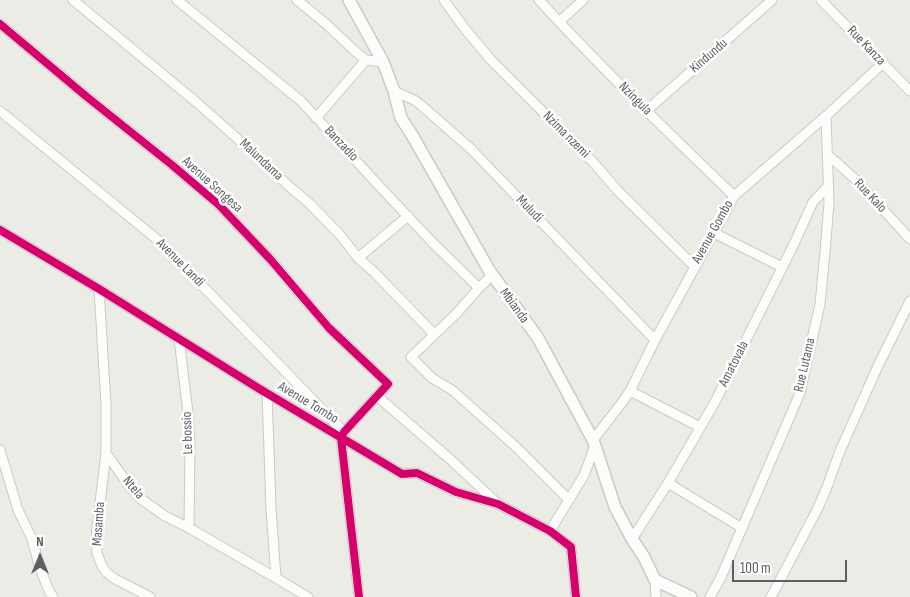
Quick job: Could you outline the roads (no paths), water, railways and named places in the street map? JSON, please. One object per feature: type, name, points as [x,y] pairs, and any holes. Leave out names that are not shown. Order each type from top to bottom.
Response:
[{"type":"street","name":"Malundama","points":[[73,0],[195,101],[310,204],[358,258],[434,334]]},
{"type":"street","name":"Banzadio","points":[[178,0],[301,102],[478,288]]},
{"type":"street","points":[[297,0],[366,60],[383,62]]},
{"type":"street","name":"Mbianda","points":[[349,0],[383,62],[394,91],[401,118],[492,275],[538,338],[594,443],[615,507],[655,580]]},
{"type":"street","name":"Nzima nzemi","points":[[444,0],[491,60],[592,162],[618,192],[694,266]]},
{"type":"street","name":"Nzingula","points":[[539,0],[646,111],[734,196]]},
{"type":"street","points":[[559,22],[583,0]]},
{"type":"street","name":"Kindundu","points":[[646,111],[772,0]]},
{"type":"street","name":"Rue Kanza","points":[[822,0],[910,91]]},
{"type":"street","name":"Avenue Songesa","points":[[0,24],[219,205],[270,259],[329,328],[388,384],[377,396]]},
{"type":"street","points":[[316,118],[366,60]]},
{"type":"street","name":"Avenue Gombo","points":[[550,531],[584,475],[594,443],[630,390],[694,266],[734,196],[883,64]]},
{"type":"street","name":"Muludi","points":[[394,91],[414,100],[422,106],[471,149],[655,340]]},
{"type":"street","name":"Avenue Landi","points":[[0,111],[159,241],[343,435]]},
{"type":"street","name":"Rue Lutama","points":[[710,597],[721,576],[800,393],[820,304],[828,213],[826,116]]},
{"type":"street","name":"Rue Kalo","points":[[827,154],[855,179],[910,239]]},
{"type":"street","name":"Amatovala","points":[[632,539],[668,484],[715,402],[813,202],[828,186]]},
{"type":"street","points":[[358,258],[408,216]]},
{"type":"street","name":"Avenue Tombo","points":[[0,230],[267,393],[343,435],[402,474],[417,473],[456,492],[498,504],[550,531],[572,547],[576,597]]},
{"type":"street","points":[[714,233],[782,267]]},
{"type":"street","points":[[492,275],[456,314],[411,357],[432,378],[452,390],[515,446],[569,500]]},
{"type":"street","points":[[99,289],[106,404],[106,453]]},
{"type":"street","points":[[771,597],[818,508],[840,451],[877,368],[910,301]]},
{"type":"street","name":"Le bossio","points":[[179,339],[190,444],[190,528]]},
{"type":"street","points":[[630,390],[700,427]]},
{"type":"street","points":[[267,393],[271,508],[276,578]]},
{"type":"street","points":[[359,597],[343,435],[377,396],[451,460],[498,504]]},
{"type":"street","points":[[0,450],[18,510],[32,539],[40,568],[53,597]]},
{"type":"street","name":"Ntela","points":[[106,453],[126,483],[140,499],[165,516],[190,528],[308,597]]},
{"type":"street","name":"Masamba","points":[[106,453],[96,536],[97,553],[106,572],[115,579],[150,597]]},
{"type":"street","points":[[668,484],[742,528]]},
{"type":"street","points":[[656,597],[655,580],[691,597]]}]
